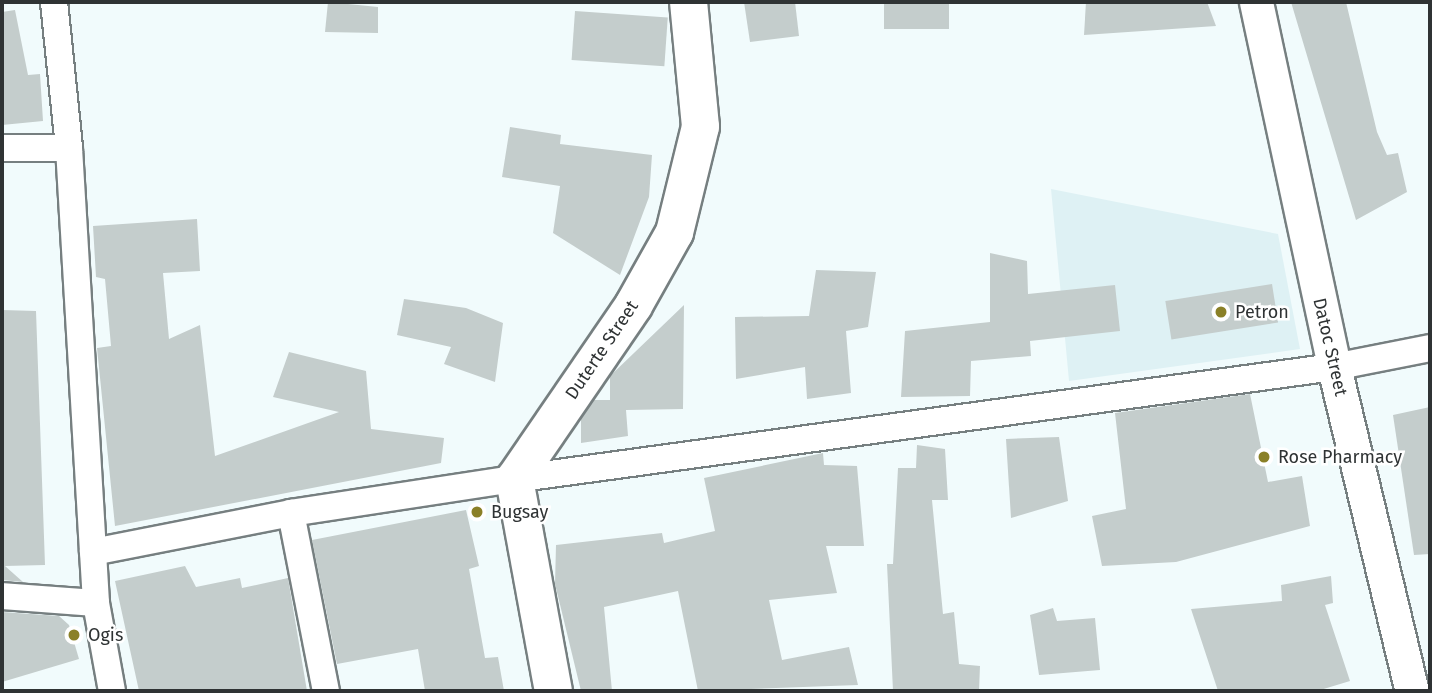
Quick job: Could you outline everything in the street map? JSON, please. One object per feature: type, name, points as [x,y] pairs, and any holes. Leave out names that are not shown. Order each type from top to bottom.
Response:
[{"type":"main road","name":"Duterte Street","points":[[514,479],[633,305],[674,232],[700,126],[688,2]]},
{"type":"main road","points":[[514,479],[553,691]]},
{"type":"street","points":[[54,2],[69,148],[96,603],[112,691]]},
{"type":"street","name":"Datoc Street","points":[[1256,2],[1334,367],[1412,691]]},
{"type":"street","points":[[2,148],[69,148]]},
{"type":"street","points":[[93,552],[291,513],[514,479],[1334,367],[1430,348]]},
{"type":"street","points":[[291,513],[326,691]]},
{"type":"street","points":[[2,596],[96,603]]},
{"type":"shaded area","points":[[1051,189],[1278,234],[1300,349],[1069,381]]},
{"type":"building","points":[[328,2],[378,7],[378,33],[325,32]]},
{"type":"building","points":[[744,2],[795,2],[799,36],[750,42]]},
{"type":"building","points":[[884,2],[949,2],[949,29],[884,29]]},
{"type":"building","points":[[1086,2],[1207,2],[1216,26],[1084,35]]},
{"type":"building","points":[[1291,2],[1346,2],[1377,132],[1387,155],[1398,153],[1407,192],[1356,220]]},
{"type":"building","points":[[15,10],[28,75],[40,74],[43,121],[2,125],[2,12]]},
{"type":"building","points":[[575,11],[668,17],[664,66],[572,60]]},
{"type":"building","points":[[510,127],[561,135],[560,144],[652,155],[649,197],[620,275],[553,233],[560,186],[502,177]]},
{"type":"building","points":[[197,219],[200,271],[163,273],[169,339],[200,325],[215,456],[339,412],[273,397],[289,352],[366,371],[371,429],[444,438],[441,463],[115,526],[97,348],[111,346],[105,279],[96,277],[93,226]]},
{"type":"building","points":[[990,253],[1027,261],[1028,294],[1115,285],[1120,331],[1030,341],[1031,356],[971,361],[970,396],[901,397],[905,331],[990,322]]},
{"type":"building","points":[[816,270],[876,272],[868,327],[846,331],[851,393],[807,399],[805,367],[736,379],[735,317],[809,316]]},
{"type":"building","name":"Petron","points":[[1272,284],[1278,323],[1171,339],[1165,301]]},
{"type":"building","points":[[404,299],[466,308],[503,323],[495,382],[444,364],[451,347],[397,335]]},
{"type":"building","points":[[684,305],[683,409],[626,410],[628,436],[581,443],[581,418],[594,400],[610,400],[610,376]]},
{"type":"building","points":[[2,310],[36,311],[45,565],[5,566],[23,582],[2,580]]},
{"type":"building","points":[[1250,394],[1268,482],[1302,476],[1310,526],[1176,562],[1102,566],[1092,516],[1126,509],[1115,413]]},
{"type":"building","points":[[1430,407],[1430,554],[1414,555],[1393,415]]},
{"type":"building","points":[[1059,437],[1068,501],[1011,518],[1006,439]]},
{"type":"building","points":[[917,445],[945,449],[948,500],[932,500],[943,614],[954,612],[959,664],[980,666],[979,691],[893,691],[887,564],[893,564],[898,468],[916,468]]},
{"type":"building","points":[[823,453],[824,465],[857,466],[864,546],[826,546],[837,593],[769,600],[782,660],[849,647],[858,685],[698,691],[678,591],[604,607],[612,691],[581,691],[555,584],[556,545],[662,533],[664,543],[715,531],[704,478]]},
{"type":"building","points":[[466,510],[479,566],[469,569],[485,658],[498,657],[504,691],[425,691],[418,649],[337,664],[312,540]]},
{"type":"building","points":[[185,566],[196,587],[240,578],[242,588],[288,578],[307,691],[139,691],[115,581]]},
{"type":"building","points":[[1331,576],[1333,603],[1325,605],[1350,681],[1317,691],[1218,691],[1191,609],[1282,601],[1281,585]]},
{"type":"building","points":[[1053,608],[1057,621],[1095,618],[1100,670],[1039,675],[1030,615]]},
{"type":"building","points":[[2,612],[59,616],[69,625],[79,659],[2,682]]},
{"type":"place","name":"Petron","points":[[1221,312]]},
{"type":"place","name":"Rose Pharmacy","points":[[1264,457]]},
{"type":"place","name":"Bugsay","points":[[477,512]]},
{"type":"place","name":"Ogis","points":[[74,635]]}]
